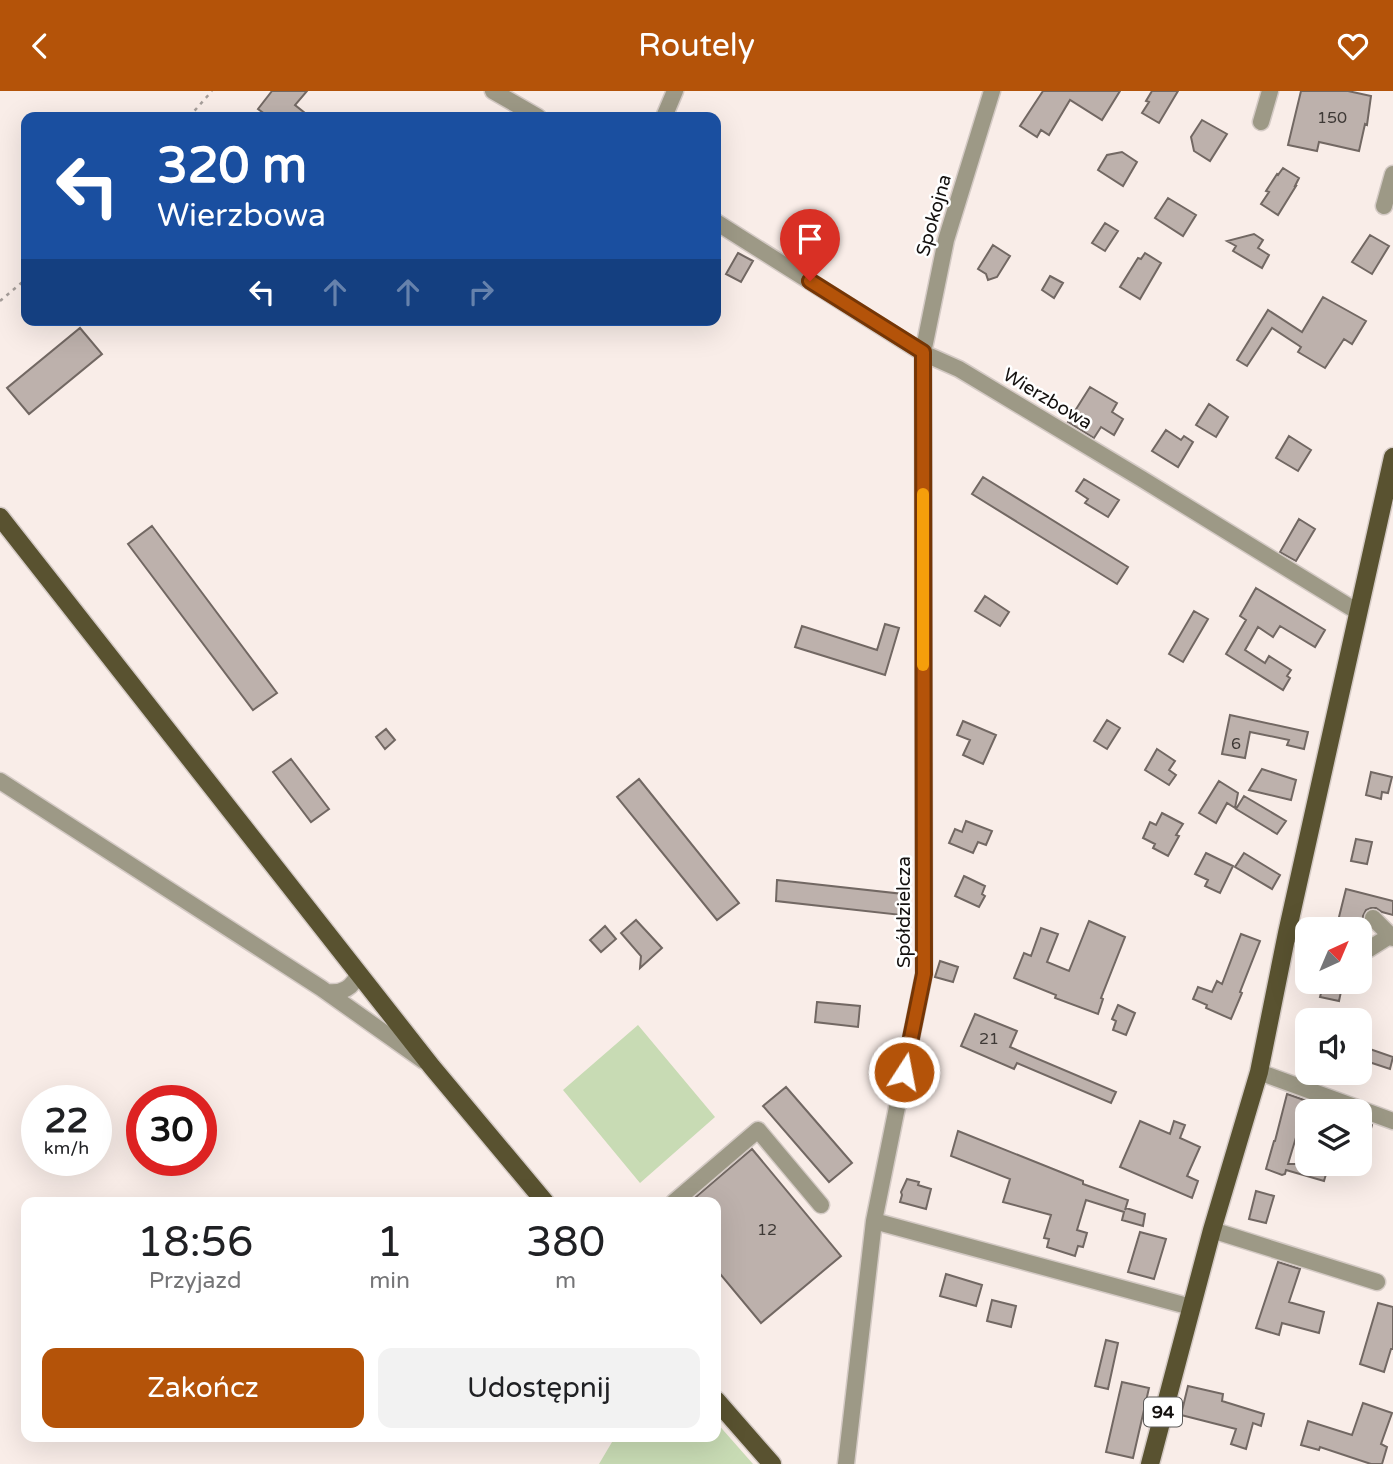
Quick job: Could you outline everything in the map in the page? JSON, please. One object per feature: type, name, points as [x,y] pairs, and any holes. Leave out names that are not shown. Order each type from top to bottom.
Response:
[{"type":"main road","name":"94","points":[[1150,1464],[1212,1230],[1259,1072],[1287,933],[1393,457]]},
{"type":"main road","points":[[0,517],[432,1067],[541,1197]]},
{"type":"main road","points":[[721,1407],[772,1464]]},
{"type":"street","points":[[493,91],[529,112]]},
{"type":"street","points":[[666,112],[675,91]]},
{"type":"street","name":"Spokojna","points":[[923,352],[946,240],[992,91]]},
{"type":"street","points":[[1261,122],[1270,91]]},
{"type":"street","points":[[1384,206],[1393,173]]},
{"type":"street","name":"Wierzbowa","points":[[721,225],[923,352],[959,369],[1358,612]]},
{"type":"street","name":"Spółdzielcza","points":[[846,1464],[874,1221],[924,974],[923,352]]},
{"type":"street","points":[[0,781],[327,992],[432,1067]]},
{"type":"street","points":[[1372,947],[1392,936],[1373,918]]},
{"type":"street","points":[[1287,933],[1295,934]]},
{"type":"street","points":[[327,992],[340,992],[348,988],[358,973]]},
{"type":"street","points":[[1259,1072],[1393,1121]]},
{"type":"street","points":[[680,1197],[758,1130],[821,1205]]},
{"type":"street","points":[[874,1221],[1191,1307]]},
{"type":"street","points":[[1212,1230],[1377,1282]]},
{"type":"path","points":[[193,112],[212,91]]},
{"type":"path","points":[[0,301],[21,283]]},
{"type":"green space","points":[[638,1025],[715,1117],[640,1183],[563,1090]]},
{"type":"green space","points":[[721,1428],[753,1464],[599,1464],[612,1442],[721,1442]]},
{"type":"building","points":[[272,91],[307,91],[295,105],[304,112],[262,112],[258,109]]},
{"type":"building","points":[[1043,91],[1120,91],[1102,120],[1070,100],[1049,135],[1041,130],[1037,137],[1020,126]]},
{"type":"building","points":[[1152,91],[1178,91],[1159,123],[1142,113]]},
{"type":"building","points":[[1301,91],[1348,91],[1371,96],[1367,125],[1365,124],[1359,151],[1319,142],[1317,151],[1288,145]]},
{"type":"building","points":[[1202,120],[1227,134],[1210,161],[1194,151],[1191,137]]},
{"type":"building","points":[[1122,152],[1137,162],[1123,186],[1098,170],[1107,155]]},
{"type":"building","points":[[1283,168],[1299,178],[1278,215],[1261,204],[1269,192],[1266,191]]},
{"type":"building","points":[[1168,198],[1196,215],[1183,236],[1155,218]]},
{"type":"building","points":[[1105,223],[1118,231],[1105,251],[1092,243]]},
{"type":"building","points":[[1254,234],[1263,240],[1258,248],[1269,255],[1262,268],[1233,251],[1236,246],[1227,241]]},
{"type":"building","points":[[1370,235],[1389,246],[1372,274],[1352,262]]},
{"type":"building","points":[[993,245],[1010,256],[997,277],[988,280],[986,274],[978,269]]},
{"type":"building","points":[[738,253],[753,261],[741,282],[726,274]]},
{"type":"building","points":[[1145,253],[1161,263],[1140,299],[1120,287],[1138,258],[1141,259]]},
{"type":"building","points":[[1050,276],[1063,283],[1054,298],[1042,290]]},
{"type":"building","points":[[1323,297],[1366,321],[1352,344],[1344,339],[1325,368],[1298,352],[1301,347],[1272,328],[1247,366],[1237,360],[1268,310],[1302,332]]},
{"type":"building","points":[[80,328],[102,354],[29,414],[7,388]]},
{"type":"building","points":[[1090,387],[1117,403],[1112,412],[1123,419],[1114,435],[1101,427],[1094,438],[1068,422]]},
{"type":"building","points":[[1209,404],[1228,417],[1216,437],[1196,425]]},
{"type":"building","points":[[1166,430],[1181,440],[1184,436],[1193,442],[1178,467],[1152,451]]},
{"type":"building","points":[[1289,436],[1311,450],[1298,471],[1276,458]]},
{"type":"building","points":[[983,477],[1128,567],[1117,584],[972,494]]},
{"type":"building","points":[[1084,479],[1119,500],[1108,517],[1085,503],[1088,499],[1076,491]]},
{"type":"building","points":[[1299,519],[1315,529],[1296,561],[1280,552]]},
{"type":"building","points":[[152,526],[277,693],[253,710],[128,544]]},
{"type":"building","points":[[1256,588],[1325,630],[1315,647],[1280,626],[1273,637],[1258,627],[1245,650],[1265,663],[1269,656],[1291,670],[1283,690],[1226,654],[1246,620],[1240,616]]},
{"type":"building","points":[[985,596],[1009,612],[1000,626],[975,611]]},
{"type":"building","points":[[1194,611],[1208,619],[1183,662],[1169,654]]},
{"type":"building","points":[[885,624],[899,628],[885,675],[795,647],[802,626],[877,650]]},
{"type":"building","points":[[1230,715],[1308,732],[1304,749],[1287,745],[1289,740],[1250,732],[1245,758],[1222,754]]},
{"type":"building","points":[[1107,720],[1120,728],[1107,749],[1094,741]]},
{"type":"building","points":[[963,721],[996,735],[983,764],[963,755],[970,740],[957,735]]},
{"type":"building","points":[[386,729],[395,740],[385,749],[376,737]]},
{"type":"building","points":[[1157,749],[1175,761],[1169,770],[1176,775],[1169,785],[1145,770]]},
{"type":"building","points":[[291,759],[329,809],[311,822],[273,772]]},
{"type":"building","points":[[1262,769],[1296,780],[1291,800],[1249,790]]},
{"type":"building","points":[[1371,772],[1392,777],[1388,793],[1382,792],[1381,799],[1366,795]]},
{"type":"building","points":[[639,779],[739,903],[717,920],[617,797]]},
{"type":"building","points":[[1219,781],[1238,793],[1235,808],[1227,803],[1216,823],[1199,813]]},
{"type":"building","points":[[1244,796],[1286,821],[1277,834],[1236,809]]},
{"type":"building","points":[[1162,813],[1183,824],[1168,856],[1153,848],[1155,844],[1143,838],[1150,822],[1156,825]]},
{"type":"building","points":[[966,821],[992,831],[986,845],[978,842],[973,853],[949,843],[955,829],[962,832]]},
{"type":"building","points":[[1356,839],[1372,842],[1367,864],[1351,861]]},
{"type":"building","points":[[1206,853],[1233,866],[1220,893],[1205,886],[1208,880],[1195,874]]},
{"type":"building","points":[[1244,853],[1280,875],[1272,889],[1235,867]]},
{"type":"building","points":[[964,876],[985,886],[982,894],[985,896],[979,907],[955,896]]},
{"type":"building","points":[[777,880],[903,894],[901,915],[776,901]]},
{"type":"building","points":[[1346,889],[1393,901],[1393,915],[1371,908],[1366,910],[1363,917],[1339,917]]},
{"type":"building","points":[[636,920],[662,948],[640,968],[641,956],[621,933]]},
{"type":"building","points":[[1089,921],[1125,937],[1101,998],[1103,999],[1098,1014],[1055,998],[1056,995],[1014,978],[1024,953],[1031,956],[1041,928],[1058,934],[1047,962],[1069,971]]},
{"type":"building","points":[[605,926],[616,939],[601,952],[590,940]]},
{"type":"building","points":[[1241,934],[1260,941],[1231,1019],[1193,999],[1198,987],[1212,992],[1217,981],[1222,984]]},
{"type":"building","points":[[940,961],[958,967],[953,982],[935,977]]},
{"type":"building","points":[[1321,994],[1340,994],[1339,1001],[1320,997]]},
{"type":"building","points":[[817,1002],[860,1006],[858,1027],[815,1022]]},
{"type":"building","points":[[1118,1005],[1135,1013],[1126,1035],[1113,1030],[1116,1021],[1112,1019]]},
{"type":"building","points":[[975,1014],[1017,1031],[1010,1047],[1116,1092],[1111,1103],[1017,1063],[1014,1069],[961,1046]]},
{"type":"building","points":[[1372,1050],[1393,1057],[1390,1069],[1372,1063]]},
{"type":"building","points":[[786,1087],[852,1163],[829,1182],[763,1106]]},
{"type":"building","points":[[1287,1094],[1301,1099],[1295,1099],[1295,1141],[1288,1164],[1295,1164],[1295,1173],[1286,1170],[1282,1175],[1266,1169]]},
{"type":"building","points":[[1140,1121],[1170,1134],[1174,1121],[1185,1125],[1180,1138],[1200,1147],[1187,1176],[1198,1181],[1192,1198],[1120,1167]]},
{"type":"building","points":[[958,1131],[1128,1200],[1125,1210],[1126,1208],[1145,1214],[1143,1226],[1122,1220],[1124,1212],[1086,1200],[1077,1230],[1087,1233],[1083,1247],[1078,1246],[1075,1256],[1047,1247],[1049,1239],[1044,1238],[1051,1215],[1003,1202],[1010,1179],[951,1156]]},
{"type":"building","points":[[752,1149],[841,1256],[761,1323],[721,1275],[721,1197],[696,1197]]},
{"type":"building","points":[[1307,1176],[1325,1176],[1324,1181]]},
{"type":"building","points":[[907,1179],[931,1189],[926,1209],[900,1202]]},
{"type":"building","points":[[1256,1191],[1274,1196],[1266,1223],[1249,1219]]},
{"type":"building","points":[[1140,1232],[1166,1239],[1154,1279],[1128,1272]]},
{"type":"building","points":[[1278,1262],[1300,1269],[1289,1302],[1324,1312],[1319,1333],[1282,1323],[1279,1335],[1256,1328]]},
{"type":"building","points":[[946,1274],[982,1285],[976,1306],[940,1296]]},
{"type":"building","points":[[992,1300],[1016,1306],[1011,1327],[987,1321]]},
{"type":"building","points":[[1378,1303],[1393,1307],[1393,1349],[1384,1372],[1360,1364]]},
{"type":"building","points":[[1106,1340],[1118,1343],[1108,1389],[1095,1386]]},
{"type":"building","points":[[1122,1382],[1149,1388],[1133,1458],[1106,1452]]},
{"type":"building","points":[[1188,1386],[1223,1394],[1222,1401],[1264,1414],[1261,1426],[1253,1423],[1246,1449],[1231,1444],[1236,1429],[1181,1415]]},
{"type":"building","points":[[1363,1403],[1392,1413],[1381,1444],[1387,1447],[1382,1464],[1371,1464],[1320,1447],[1319,1450],[1301,1445],[1308,1421],[1352,1435]]},
{"type":"slow traffic","points":[[923,494],[923,665]]},
{"type":"route","points":[[810,281],[923,352],[924,974],[904,1072]]}]
